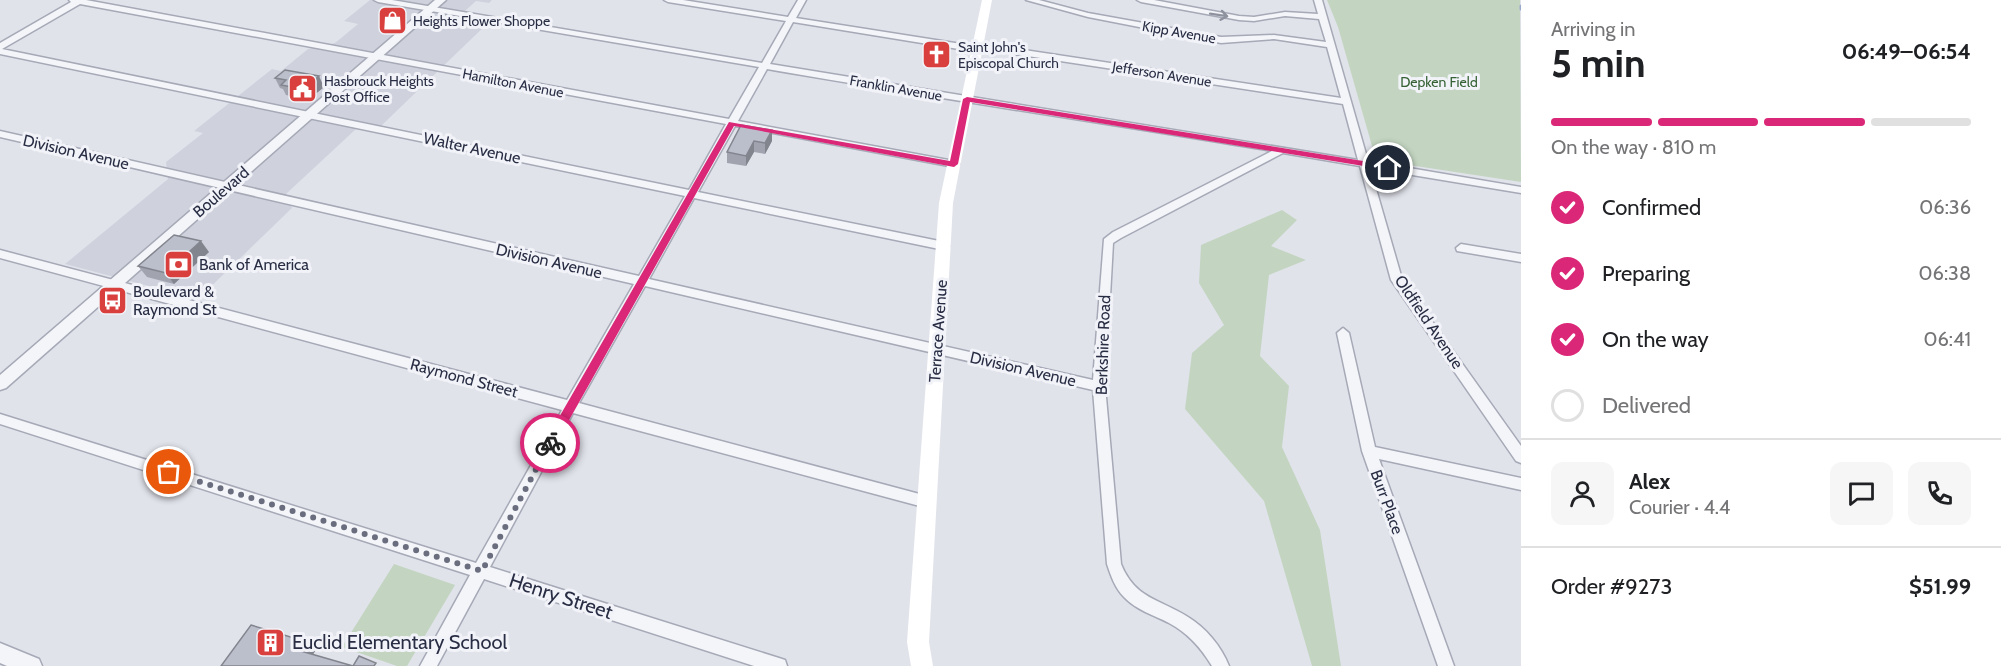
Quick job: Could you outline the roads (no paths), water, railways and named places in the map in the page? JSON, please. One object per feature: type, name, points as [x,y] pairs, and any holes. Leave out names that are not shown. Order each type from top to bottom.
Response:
[{"type":"main road","name":"Terrace Avenue","points":[[922,666],[918,642],[946,203],[987,0]]},
{"type":"street","points":[[0,49],[77,0]]},
{"type":"street","name":"Hamilton Avenue","points":[[77,0],[954,164]]},
{"type":"street","name":"Franklin Avenue","points":[[378,0],[764,66],[1521,190]]},
{"type":"street","name":"Boulevard","points":[[0,384],[441,0]]},
{"type":"street","name":"Jefferson Avenue","points":[[668,0],[1347,102]]},
{"type":"street","points":[[428,666],[570,407],[802,0]]},
{"type":"street","name":"Kipp Avenue","points":[[1030,0],[1083,14],[1221,40],[1274,38],[1330,45]]},
{"type":"street","points":[[1141,0],[1239,18],[1254,19],[1285,14],[1323,17]]},
{"type":"street","name":"Oldfield Avenue","points":[[1318,0],[1362,163],[1397,280],[1521,457]]},
{"type":"street","name":"Walter Avenue","points":[[0,49],[944,246]]},
{"type":"street","name":"Division Avenue","points":[[0,134],[1099,386]]},
{"type":"street","name":"Berkshire Road","points":[[1221,666],[1207,644],[1191,628],[1176,618],[1146,606],[1133,597],[1118,576],[1113,553],[1099,386],[1108,242],[1117,235],[1282,150]]},
{"type":"street","points":[[1461,248],[1521,258]]},
{"type":"street","name":"Raymond Street","points":[[0,254],[927,502]]},
{"type":"street","name":"Burr Place","points":[[1343,333],[1369,451],[1446,666]]},
{"type":"street","name":"Henry Street","points":[[0,419],[779,666]]},
{"type":"street","points":[[1369,451],[1521,484]]},
{"type":"street","points":[[916,666],[918,642]]},
{"type":"street","points":[[0,653],[32,666]]},
{"type":"place","name":"Heights Flower Shoppe","points":[[392,21]]},
{"type":"place","name":"Saint John's Episcopal Church","points":[[937,55]]},
{"type":"place","name":"Hasbrouck Heights Post Office","points":[[303,89]]},
{"type":"place","name":"Bank of America","points":[[178,264]]},
{"type":"place","name":"Boulevard & Raymond St","points":[[112,300]]},
{"type":"place","name":"Euclid Elementary School","points":[[271,642]]},
{"type":"park label","name":"Depken Field","points":[[1439,82]]}]
